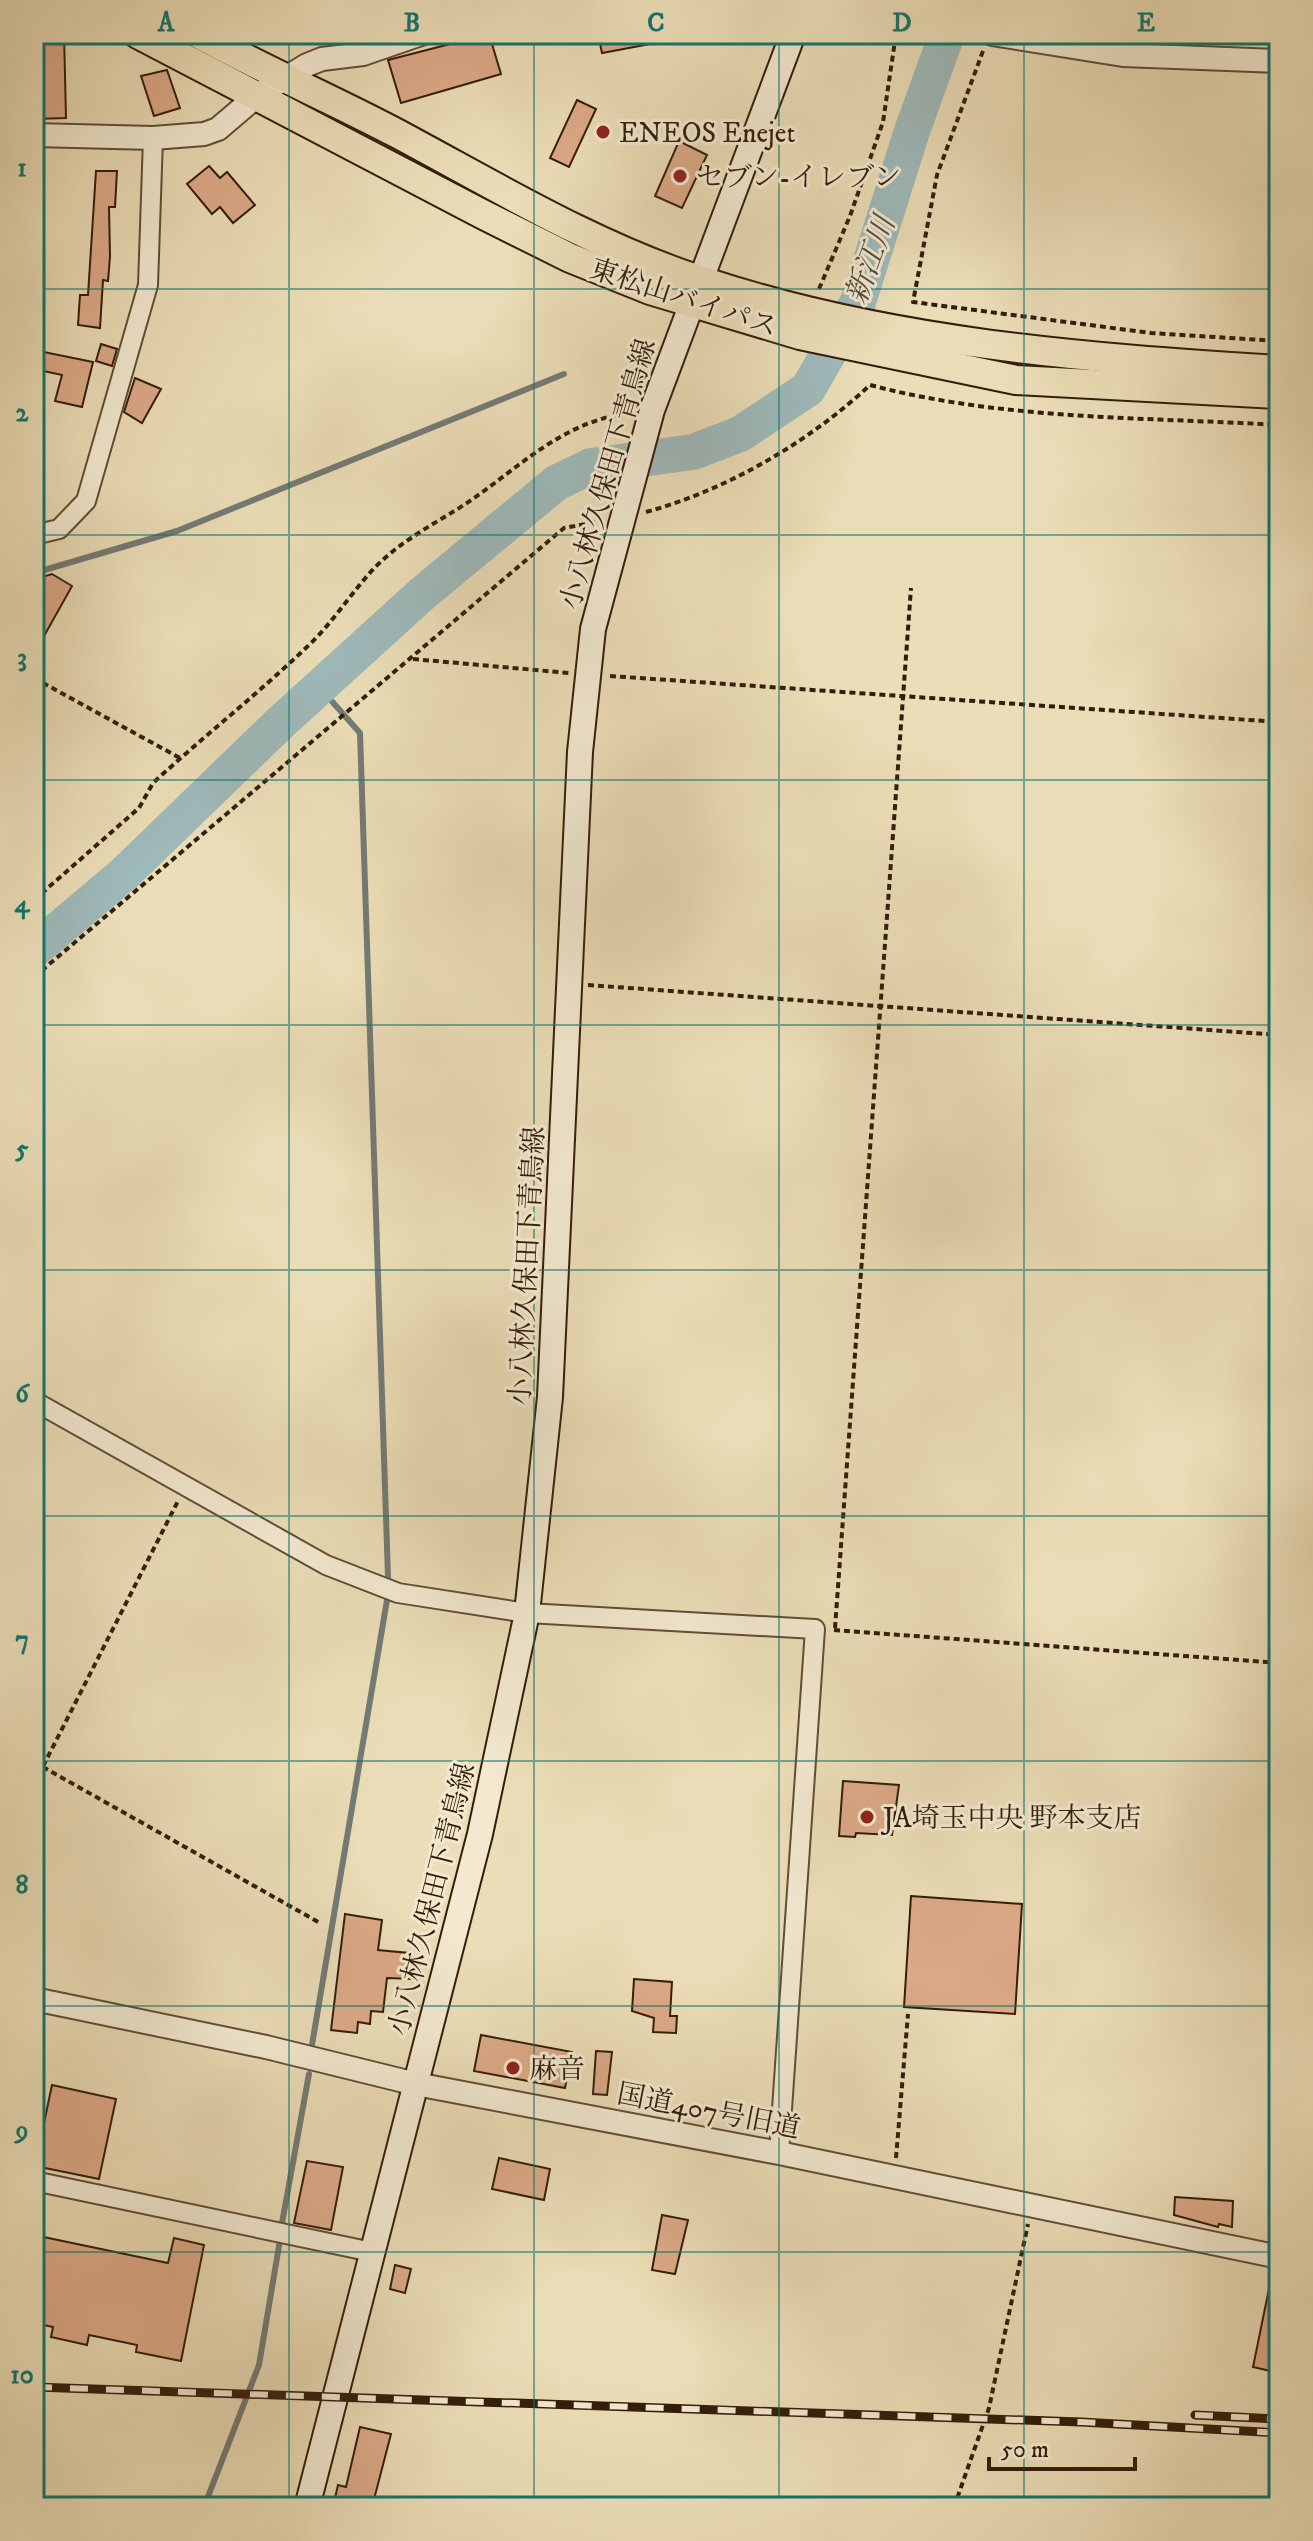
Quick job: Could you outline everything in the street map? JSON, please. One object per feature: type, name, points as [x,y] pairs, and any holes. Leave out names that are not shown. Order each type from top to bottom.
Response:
[{"type":"highway","name":"東松山バイパス","points":[[138,34],[570,258],[650,290],[818,300],[889,328],[1066,355],[1279,370]]},
{"type":"highway","name":"東松山バイパス","points":[[199,34],[281,79],[394,132],[566,226],[697,292],[800,335],[1016,380],[1279,394]]},
{"type":"main road","name":"小八林久保田下青鳥線","points":[[307,2507],[480,1834],[527,1613],[550,1397],[586,675],[593,629],[623,508],[650,418],[793,34]]},
{"type":"street","points":[[34,135],[188,137],[218,129],[281,79],[322,59],[363,54],[421,34]]},
{"type":"street","points":[[988,41],[1123,55],[1279,61]]},
{"type":"street","points":[[34,535],[59,529],[86,501],[148,285],[153,138]]},
{"type":"street","points":[[34,1401],[326,1565],[398,1593],[527,1613],[815,1629],[779,2153]]},
{"type":"street","name":"国道407号旧道","points":[[34,1999],[266,2047],[416,2084],[779,2153],[1279,2257]]},
{"type":"street","points":[[34,2181],[372,2252]]},
{"type":"path","points":[[818,300],[883,122],[896,34]]},
{"type":"path","points":[[988,41],[937,175],[913,302],[1151,333],[1279,341]]},
{"type":"path","points":[[34,977],[564,528],[623,508],[701,494],[763,462],[847,406],[870,385],[962,405],[1047,414],[1279,425]]},
{"type":"path","points":[[34,900],[139,808],[153,783],[180,758],[310,645],[349,602],[368,575],[400,545],[456,510],[549,441],[617,414],[650,418]]},
{"type":"path","points":[[835,1630],[911,588]]},
{"type":"path","points":[[413,659],[586,675],[1279,722]]},
{"type":"path","points":[[34,678],[180,758]]},
{"type":"path","points":[[570,984],[1279,1035]]},
{"type":"path","points":[[34,1784],[185,1486]]},
{"type":"path","points":[[815,1629],[1279,1663]]},
{"type":"path","points":[[34,1762],[320,1923]]},
{"type":"path","points":[[896,2160],[908,2014]]},
{"type":"path","points":[[954,2507],[986,2419],[1032,2207]]},
{"type":"building","points":[[34,34],[64,34],[66,118],[34,119]]},
{"type":"building","points":[[489,34],[501,74],[401,103],[388,60]]},
{"type":"building","points":[[598,34],[660,34],[661,42],[602,53]]},
{"type":"building","points":[[167,70],[180,108],[154,116],[141,76]]},
{"type":"building","points":[[577,100],[596,109],[569,167],[550,158]]},
{"type":"building","points":[[679,141],[707,155],[682,208],[655,196]]},
{"type":"building","points":[[209,166],[220,178],[227,172],[255,205],[233,223],[220,207],[212,214],[187,184]]},
{"type":"building","points":[[96,171],[117,171],[115,207],[109,207],[110,256],[108,281],[103,280],[100,328],[78,325],[80,295],[88,295]]},
{"type":"building","points":[[101,344],[117,349],[112,366],[96,361]]},
{"type":"building","points":[[34,350],[93,362],[82,407],[55,401],[62,375],[34,369]]},
{"type":"building","points":[[135,378],[161,389],[142,423],[124,412]]},
{"type":"building","points":[[52,574],[72,586],[34,654],[34,585],[38,578]]},
{"type":"building","name":"JA埼玉中央 野本支店","points":[[843,1781],[899,1785],[892,1835],[856,1833],[855,1837],[839,1836]]},
{"type":"building","points":[[911,1896],[1022,1904],[1015,2014],[904,2007]]},
{"type":"building","points":[[345,1914],[382,1920],[378,1950],[409,1953],[408,1963],[414,1963],[414,1979],[387,1978],[383,2012],[371,2011],[370,2024],[358,2022],[357,2033],[331,2030]]},
{"type":"building","points":[[634,1979],[672,1982],[670,2016],[677,2016],[676,2033],[653,2032],[654,2018],[632,2011]]},
{"type":"building","points":[[481,2035],[572,2052],[565,2088],[474,2071]]},
{"type":"building","points":[[596,2051],[612,2052],[607,2095],[593,2094]]},
{"type":"building","points":[[52,2085],[116,2099],[99,2179],[35,2166]]},
{"type":"building","points":[[499,2158],[550,2169],[544,2200],[492,2189]]},
{"type":"building","points":[[307,2161],[343,2167],[331,2230],[294,2223]]},
{"type":"building","points":[[1175,2197],[1233,2201],[1232,2227],[1219,2224],[1218,2227],[1174,2215]]},
{"type":"building","points":[[662,2215],[688,2220],[675,2274],[652,2270]]},
{"type":"building","points":[[34,2235],[168,2263],[174,2238],[204,2245],[181,2361],[136,2352],[137,2345],[89,2335],[87,2345],[51,2337],[53,2327],[34,2323]]},
{"type":"building","points":[[395,2265],[411,2269],[405,2293],[390,2289]]},
{"type":"building","points":[[1272,2274],[1279,2275],[1279,2373],[1253,2367]]},
{"type":"building","points":[[360,2427],[391,2434],[372,2507],[333,2507],[338,2485],[346,2487]]},
{"type":"waterway","name":"新江川","points":[[34,950],[124,874],[279,724],[422,594],[556,483],[591,466],[693,452],[740,434],[808,389],[858,302],[912,131],[947,34]]},
{"type":"waterway","points":[[34,573],[177,531],[564,374]]},
{"type":"waterway","points":[[321,689],[360,733],[388,1577]]},
{"type":"waterway","points":[[312,2045],[387,1600]]},
{"type":"waterway","points":[[282,2223],[309,2074]]},
{"type":"waterway","points":[[204,2507],[259,2365],[280,2240]]},
{"type":"railway","points":[[34,2387],[1081,2422],[1279,2433]]},
{"type":"railway","points":[[1195,2415],[1279,2419]]},
{"type":"place","name":"ENEOS Enejet","points":[[603,132]]},
{"type":"place","name":"セブン-イレブン","points":[[680,176]]},
{"type":"place","name":"JA埼玉中央 野本支店","points":[[867,1817]]},
{"type":"place","name":"麻音","points":[[513,2068]]}]
